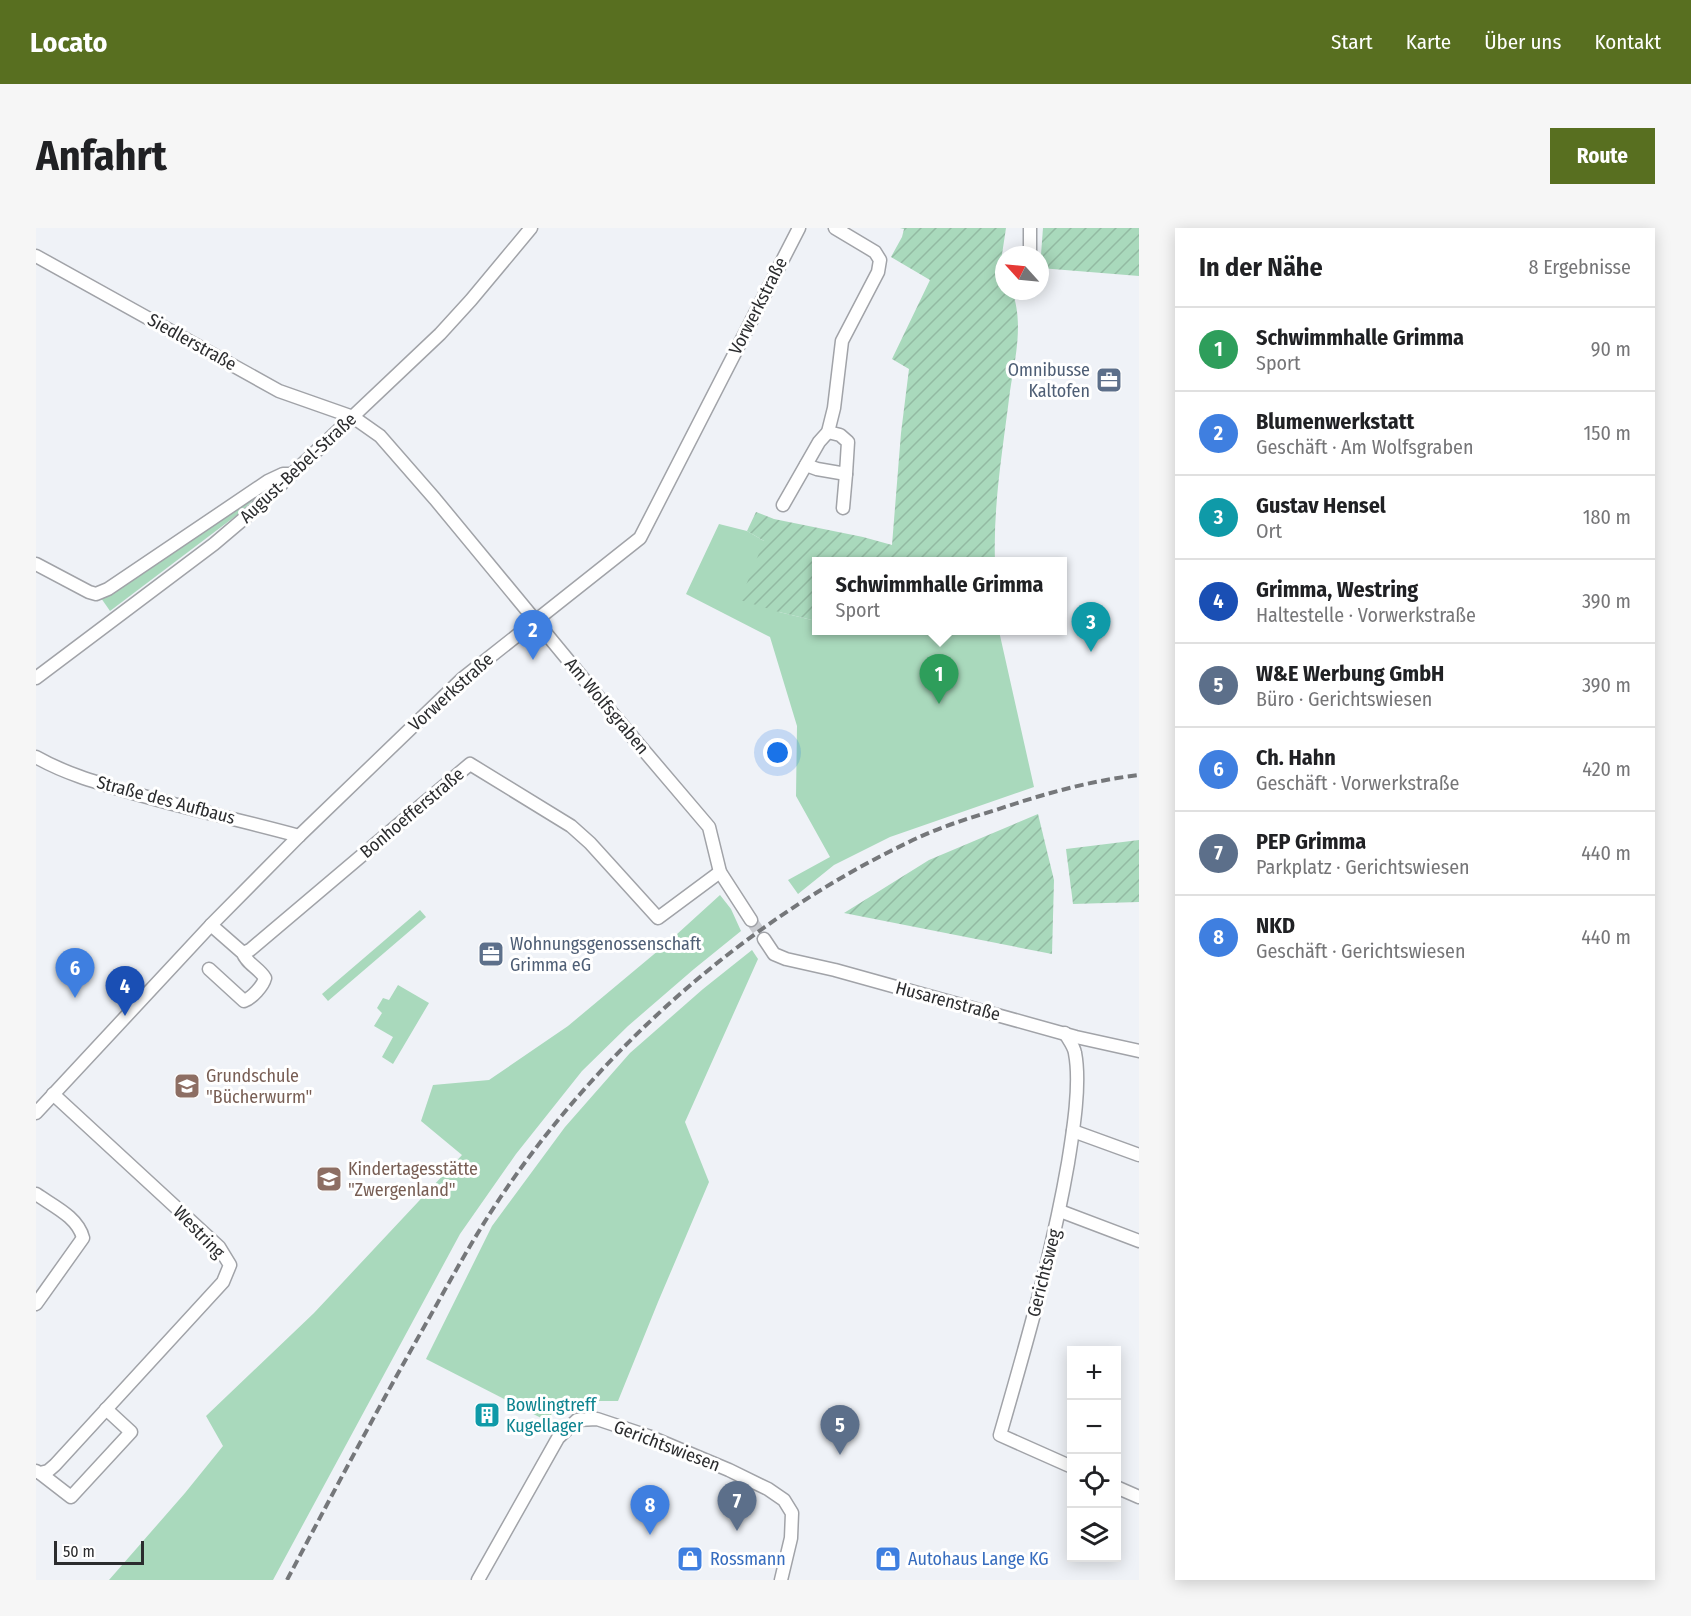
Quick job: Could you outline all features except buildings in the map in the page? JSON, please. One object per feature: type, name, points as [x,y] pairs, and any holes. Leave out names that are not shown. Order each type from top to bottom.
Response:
[{"type":"street","name":"August-Bebel-Straße","points":[[36,678],[214,544],[291,474],[440,334],[531,228]]},
{"type":"street","name":"Vorwerkstraße","points":[[36,1113],[211,925],[298,837],[462,679],[640,538],[799,228]]},
{"type":"street","points":[[783,505],[819,442],[828,432],[834,408],[842,341],[878,272],[880,261],[875,252],[834,228]]},
{"type":"street","points":[[1030,228],[1030,246]]},
{"type":"street","name":"Siedlerstraße","points":[[36,256],[279,391],[353,417]]},
{"type":"street","name":"Am Wolfsgraben","points":[[353,417],[380,436],[435,499],[709,827],[720,872]]},
{"type":"street","points":[[828,432],[840,435],[848,442],[843,508]]},
{"type":"street","points":[[806,465],[846,474]]},
{"type":"street","points":[[36,564],[96,594],[118,583],[268,481],[283,474],[291,474]]},
{"type":"street","name":"Straße des Aufbaus","points":[[36,758],[84,778],[128,792],[298,837]]},
{"type":"street","name":"Bonhoefferstraße","points":[[243,953],[250,950],[470,764],[571,826],[590,843],[658,918],[720,872]]},
{"type":"street","points":[[720,872],[752,920]]},
{"type":"street","points":[[209,969],[244,1001],[248,1000],[264,983],[265,978],[243,953],[211,925]]},
{"type":"street","name":"Husarenstraße","points":[[764,939],[774,954],[786,959],[835,970],[1139,1052]]},
{"type":"street","name":"Gerichtsweg","points":[[1065,1033],[1075,1051],[1073,1131],[1060,1210],[1037,1303],[1000,1434],[1067,1465]]},
{"type":"street","name":"Westring","points":[[38,1472],[48,1471],[106,1409],[223,1282],[230,1265],[219,1247],[53,1095]]},
{"type":"street","points":[[1073,1131],[1139,1155]]},
{"type":"street","points":[[36,1194],[73,1220],[81,1230],[83,1238],[36,1305]]},
{"type":"street","points":[[1060,1210],[1139,1241]]},
{"type":"street","name":"Westring","points":[[38,1472],[71,1497],[131,1432],[106,1409]]},
{"type":"street","name":"Gerichtswiesen","points":[[478,1580],[558,1438],[577,1420],[597,1419],[648,1436],[729,1470],[768,1489],[784,1500],[792,1513],[791,1538],[781,1580]]},
{"type":"street","points":[[1121,1489],[1139,1497]]},
{"type":"green space","points":[[900,228],[1006,228],[1003,246],[995,246],[995,300],[1015,300],[1018,328],[997,498],[995,557],[812,557],[812,620],[740,600],[764,541],[747,531],[756,512],[774,519],[892,545],[901,433],[909,369],[892,359],[930,280],[891,257],[904,229]]},
{"type":"green space","points":[[1043,228],[1139,228],[1139,276],[1049,269],[1049,246],[1042,246]]},
{"type":"green space","points":[[269,486],[237,515],[110,611],[101,598]]},
{"type":"green space","points":[[719,524],[747,531],[764,541],[779,612],[812,620],[812,635],[1000,635],[1034,787],[890,837],[834,865],[798,894],[788,880],[830,857],[796,796],[797,726],[770,637],[686,594]]},
{"type":"green space","points":[[1038,814],[1054,880],[1052,954],[844,913],[929,860]]},
{"type":"green space","points":[[1139,840],[1139,902],[1073,904],[1066,849]]},
{"type":"green space","points":[[720,895],[731,909],[741,931],[628,1026],[582,1071],[516,1154],[460,1234],[273,1580],[109,1580],[223,1446],[206,1416],[314,1313],[462,1155],[421,1121],[433,1085],[489,1080],[568,1026],[665,945]]},
{"type":"green space","points":[[420,910],[426,917],[328,1001],[322,994]]},
{"type":"green space","points":[[752,950],[758,959],[685,1122],[709,1182],[618,1401],[567,1401],[545,1420],[426,1359],[492,1226],[565,1127],[630,1053],[703,989]]},
{"type":"green space","points":[[398,985],[429,1003],[393,1064],[382,1057],[393,1037],[374,1026],[382,1013],[377,1008],[383,998],[389,1000]]},
{"type":"tunnel","points":[[751,920],[764,939]]},
{"type":"railway","points":[[287,1580],[392,1385],[490,1213],[540,1143],[583,1090],[631,1040],[681,993],[735,949],[791,909],[849,873],[930,832],[952,824],[1049,793],[1084,784],[1139,775]]},
{"type":"place","name":"Omnibusse Kaltofen","points":[[1109,380]]},
{"type":"place","name":"Gustav Hensel","points":[[1091,652]]},
{"type":"place","name":"Blumenwerkstatt","points":[[533,660]]},
{"type":"place","name":"Schwimmhalle Grimma","points":[[939,704]]},
{"type":"place","name":"Wohnungsgenossenschaft Grimma eG","points":[[491,954]]},
{"type":"place","name":"Ch. Hahn","points":[[75,998]]},
{"type":"place","name":"Grimma, Westring","points":[[125,1016]]},
{"type":"place","name":"Grundschule \"Bücherwurm\"","points":[[187,1086]]},
{"type":"place","name":"Kindertagesstätte \"Zwergenland\"","points":[[329,1179]]},
{"type":"place","name":"Bowlingtreff Kugellager","points":[[487,1415]]},
{"type":"place","name":"W&E Werbung GmbH","points":[[840,1455]]},
{"type":"place","name":"PEP Grimma","points":[[737,1531]]},
{"type":"place","name":"NKD","points":[[650,1535]]},
{"type":"place","name":"Rossmann","points":[[690,1559]]},
{"type":"place","name":"Autohaus Lange KG","points":[[888,1559]]}]
